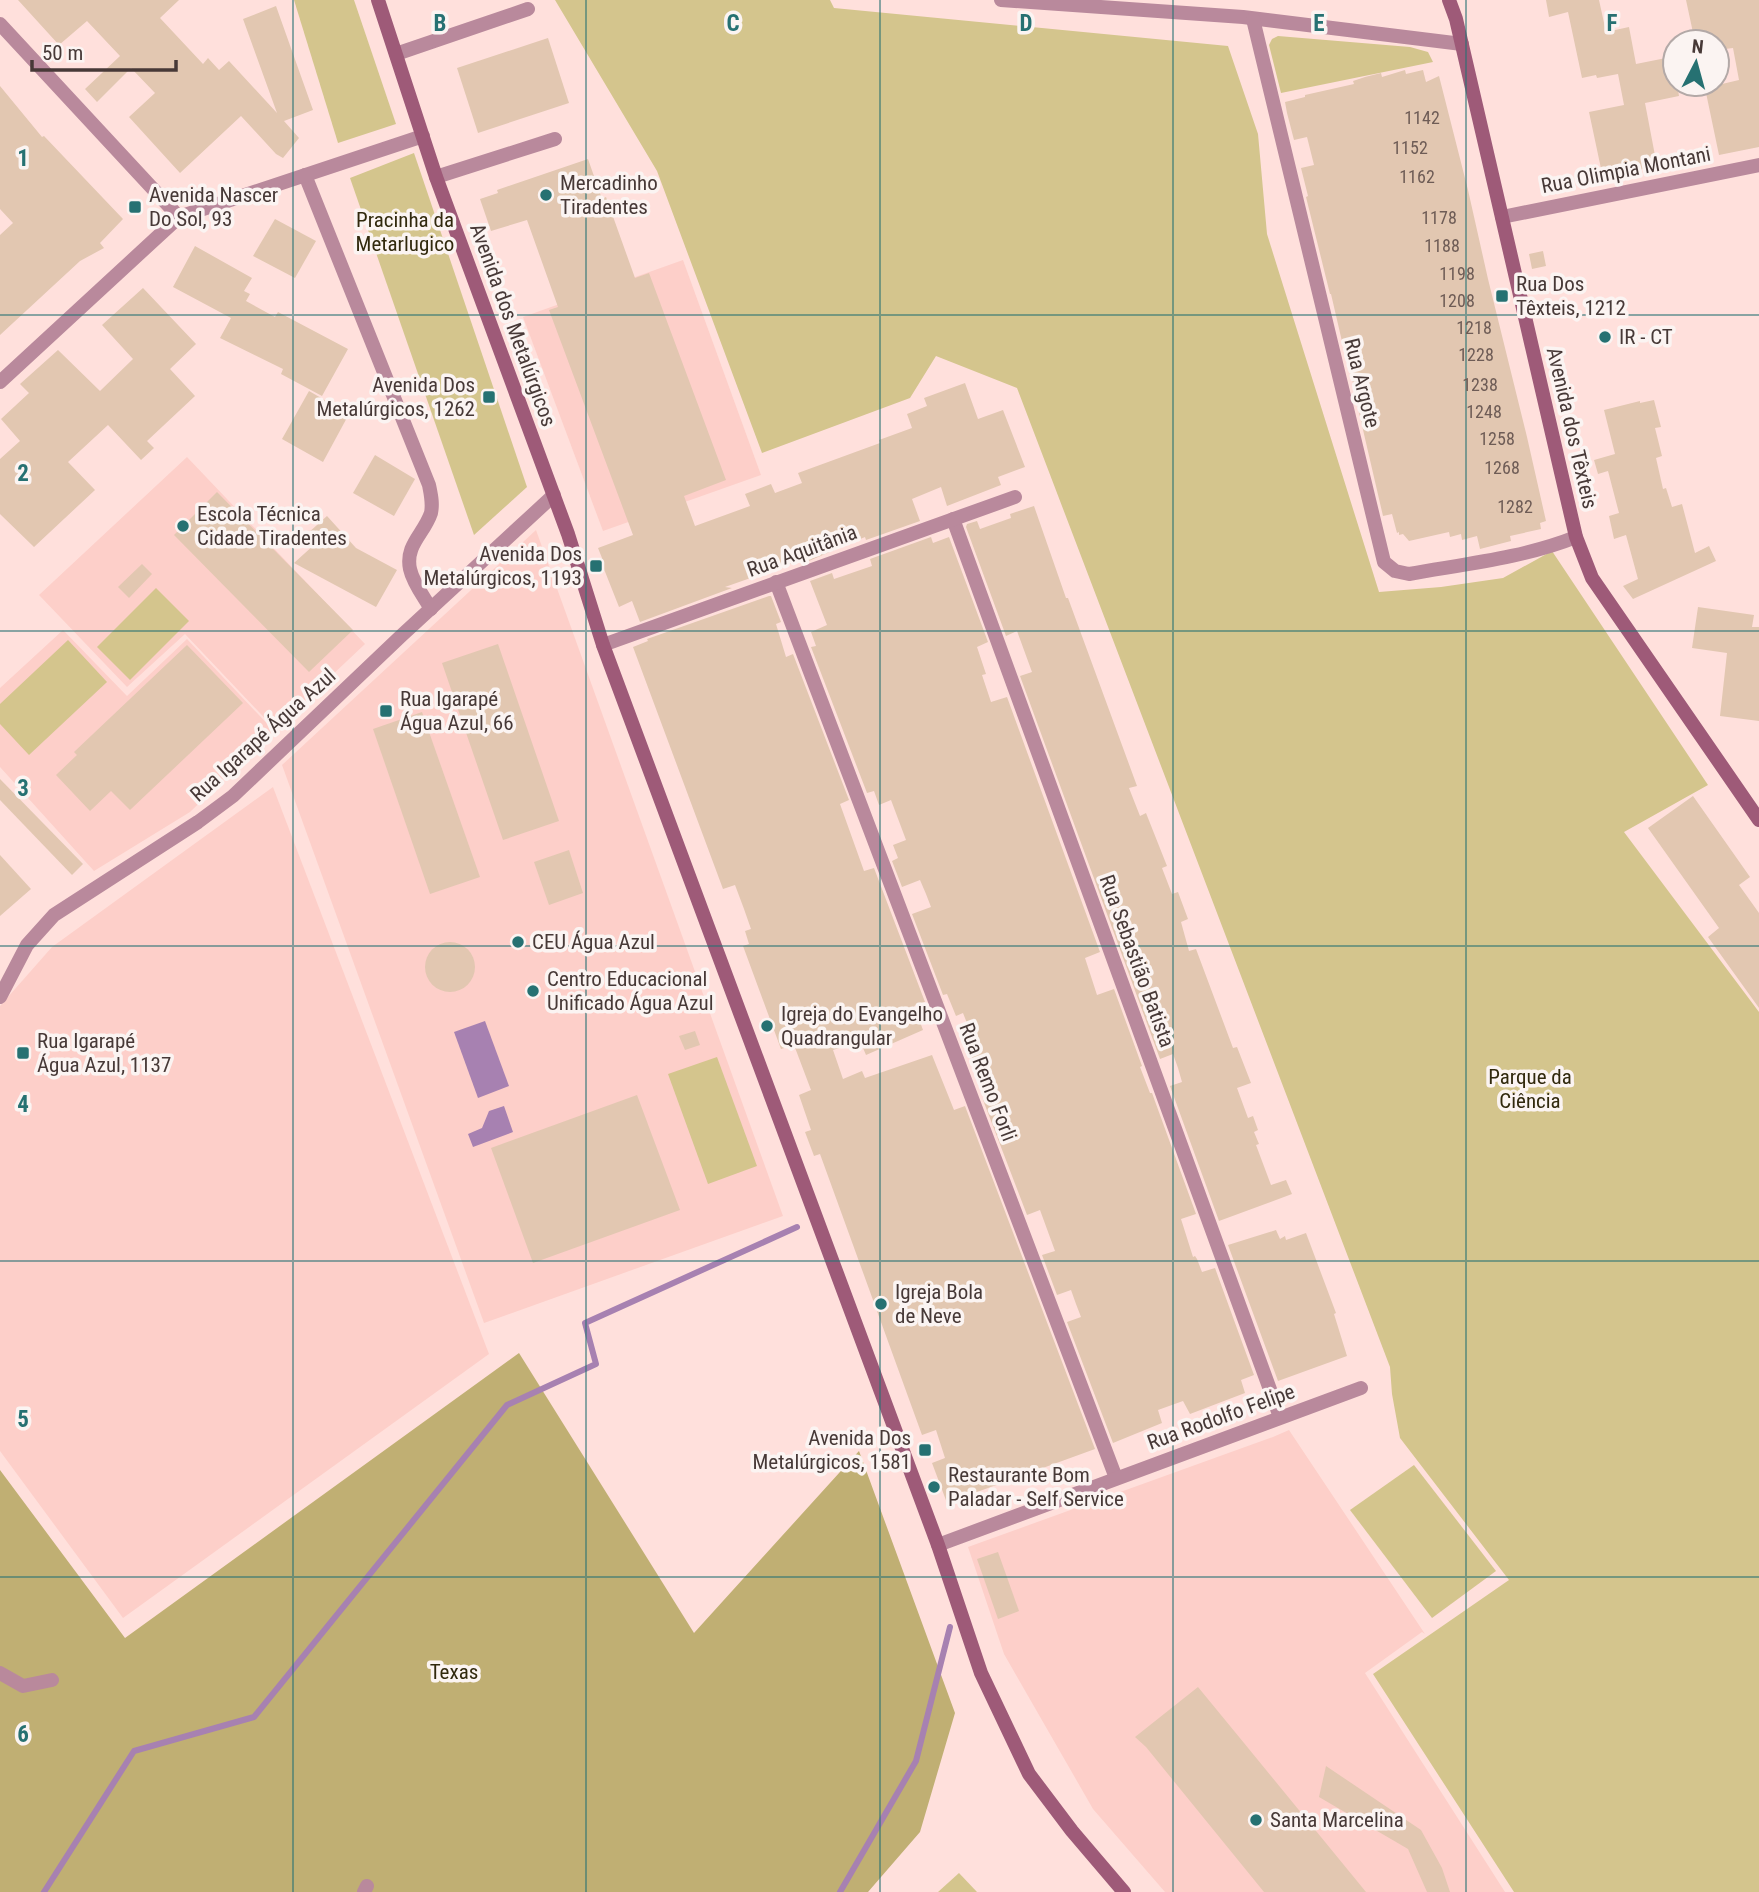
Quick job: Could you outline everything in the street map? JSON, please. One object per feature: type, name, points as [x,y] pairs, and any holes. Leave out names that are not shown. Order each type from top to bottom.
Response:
[{"type":"main road","name":"Avenida dos Metalúrgicos","points":[[378,0],[436,177],[572,543],[603,645],[938,1545],[981,1673],[1029,1774],[1072,1831],[1124,1892]]},
{"type":"main road","name":"Avenida dos Têxteis","points":[[1449,0],[1462,44],[1576,537],[1592,578],[1759,820]]},
{"type":"street","points":[[1001,0],[1253,19],[1462,44]]},
{"type":"street","points":[[1207,0],[1213,16]]},
{"type":"street","points":[[396,54],[528,9]]},
{"type":"street","name":"Rua Argote","points":[[1253,19],[1384,562],[1395,571],[1409,574],[1517,555],[1576,537]]},
{"type":"street","points":[[0,24],[179,217]]},
{"type":"street","points":[[0,382],[179,217],[423,136]]},
{"type":"street","points":[[436,177],[555,139]]},
{"type":"street","name":"Rua Olimpia Montani","points":[[1502,216],[1759,165]]},
{"type":"street","points":[[305,175],[429,485],[431,512],[412,544],[408,559],[410,573],[430,609]]},
{"type":"street","name":"Rua Igarapé Água Azul","points":[[0,998],[27,945],[54,915],[198,822],[233,796],[554,495]]},
{"type":"street","name":"Rua Aquitânia","points":[[603,645],[1015,497]]},
{"type":"street","name":"Rua Sebastião Batista","points":[[953,519],[1280,1417]]},
{"type":"street","name":"Rua Remo Forli","points":[[776,582],[1116,1478]]},
{"type":"street","name":"Rua Rodolfo Felipe","points":[[938,1545],[1360,1388]]},
{"type":"street","points":[[0,1673],[23,1686],[52,1680]]},
{"type":"shaded area","points":[[683,260],[761,475],[603,531],[523,317]]},
{"type":"shaded area","name":"Escola Técnica Cidade Tiradentes","points":[[187,457],[365,644],[275,729],[185,634],[127,687],[39,595]]},
{"type":"shaded area","name":"Centro Educacional Unificado Água Azul","points":[[536,530],[783,1216],[484,1323],[282,765]]},
{"type":"shaded area","points":[[63,630],[127,696],[187,639],[274,731],[190,812],[94,871],[0,767],[0,688]]},
{"type":"shaded area","points":[[273,787],[489,1354],[123,1618],[0,1451],[0,1006],[52,947]]},
{"type":"shaded area","points":[[485,1021],[509,1086],[478,1098],[454,1032]]},
{"type":"shaded area","points":[[504,1106],[513,1132],[473,1147],[468,1134],[482,1128],[489,1111]]},
{"type":"shaded area","points":[[1289,1430],[1425,1634],[1422,1632],[1365,1673],[1505,1892],[1165,1892],[1093,1809],[1004,1654],[968,1547]]},
{"type":"green space","points":[[294,0],[354,0],[396,124],[338,143]]},
{"type":"green space","name":"Parque da Ciência","points":[[555,0],[830,0],[834,8],[1228,46],[1258,134],[1267,234],[1379,592],[1503,578],[1552,551],[1708,785],[1624,832],[1759,1012],[1759,1892],[1514,1892],[1373,1674],[1509,1580],[1400,1438],[1390,1367],[1017,388],[936,356],[910,398],[762,453],[657,171]]},
{"type":"green space","points":[[1278,36],[1410,47],[1428,52],[1433,62],[1281,93],[1269,45],[1272,39]]},
{"type":"green space","name":"Pracinha da Metarlugico","points":[[414,153],[527,487],[474,535],[350,178]]},
{"type":"green space","points":[[156,588],[189,621],[130,680],[97,647]]},
{"type":"green space","points":[[68,640],[107,682],[29,755],[0,724],[0,704]]},
{"type":"green space","points":[[717,1057],[757,1166],[708,1184],[668,1074]]},
{"type":"green space","name":"Texas","points":[[519,1353],[694,1633],[859,1451],[955,1713],[920,1832],[868,1892],[0,1892],[0,1470],[125,1638]]},
{"type":"green space","points":[[1414,1465],[1496,1571],[1432,1618],[1350,1510]]},
{"type":"green space","points":[[959,1873],[977,1892],[938,1892]]},
{"type":"building","points":[[18,0],[179,0],[160,18],[203,64],[208,58],[219,70],[229,61],[277,113],[243,19],[276,6],[313,110],[284,121],[299,138],[283,158],[276,154],[241,116],[180,173],[129,117],[155,93],[131,68],[97,102],[85,89],[120,56],[87,21],[59,45]]},
{"type":"building","points":[[1546,0],[1599,0],[1606,32],[1629,27],[1636,64],[1661,59],[1661,98],[1669,98],[1645,103],[1657,166],[1603,178],[1589,112],[1624,105],[1618,74],[1582,78],[1568,12],[1549,17]]},
{"type":"building","points":[[1686,0],[1759,0],[1759,147],[1719,155],[1707,98],[1731,98],[1731,82],[1739,80],[1731,48],[1731,28],[1692,28]]},
{"type":"building","points":[[548,38],[569,103],[478,133],[457,68]]},
{"type":"building","points":[[1405,70],[1406,74],[1423,70],[1426,82],[1439,76],[1546,521],[1540,523],[1541,529],[1510,536],[1511,541],[1480,549],[1477,536],[1462,540],[1461,534],[1450,537],[1449,532],[1409,541],[1403,534],[1397,533],[1392,514],[1383,516],[1355,391],[1306,197],[1308,196],[1301,168],[1314,165],[1307,137],[1294,140],[1285,102],[1354,84],[1353,81],[1365,77],[1381,73],[1382,77]]},
{"type":"building","points":[[0,86],[42,137],[44,136],[123,219],[100,243],[104,248],[80,261],[0,335],[0,235],[13,223],[0,209]]},
{"type":"building","points":[[588,159],[602,199],[606,197],[635,278],[649,273],[726,480],[684,496],[695,526],[750,506],[745,494],[771,484],[775,493],[802,483],[798,473],[880,443],[879,440],[912,428],[907,414],[927,406],[924,398],[965,383],[978,419],[1003,410],[1025,467],[998,477],[1001,485],[947,506],[941,487],[912,499],[920,521],[866,540],[865,537],[804,563],[803,560],[725,587],[732,588],[640,622],[632,601],[619,607],[600,559],[602,558],[598,548],[633,535],[549,310],[558,307],[527,220],[491,231],[480,199],[498,193],[497,190]]},
{"type":"building","points":[[275,219],[316,241],[295,278],[253,256]]},
{"type":"building","points":[[195,246],[252,278],[244,291],[250,294],[246,301],[275,317],[278,312],[348,349],[322,396],[281,374],[283,369],[220,338],[231,318],[173,287]]},
{"type":"building","points":[[1543,251],[1546,266],[1532,269],[1529,254]]},
{"type":"building","points":[[143,288],[196,344],[170,369],[195,396],[147,441],[154,448],[141,460],[108,425],[68,462],[95,490],[34,547],[0,514],[0,459],[20,441],[1,419],[29,393],[20,384],[58,350],[100,391],[133,359],[102,325]]},
{"type":"building","points":[[309,391],[349,414],[323,462],[282,439]]},
{"type":"building","points":[[1654,400],[1661,427],[1655,428],[1662,456],[1656,458],[1663,489],[1666,488],[1672,507],[1682,504],[1695,553],[1709,546],[1716,561],[1633,599],[1623,586],[1638,579],[1626,535],[1614,539],[1609,516],[1619,513],[1608,471],[1598,474],[1594,460],[1615,454],[1604,410]]},
{"type":"building","points":[[375,455],[415,479],[394,516],[353,493]]},
{"type":"building","points":[[217,492],[353,630],[309,672],[174,535]]},
{"type":"building","points":[[1034,506],[1137,786],[1129,788],[1140,816],[1146,813],[1167,866],[1162,868],[1172,894],[1178,892],[1188,919],[1181,922],[1189,951],[1196,949],[1233,1048],[1237,1047],[1251,1083],[1237,1088],[1248,1118],[1253,1116],[1258,1130],[1254,1132],[1259,1144],[1256,1145],[1271,1185],[1286,1180],[1292,1194],[1219,1221],[1170,1086],[1182,1082],[1173,1054],[1160,1059],[1020,676],[1032,672],[1017,631],[1006,636],[966,527],[967,524],[977,521],[980,529]]},
{"type":"building","points":[[327,516],[356,548],[397,570],[376,607],[294,563],[315,544],[307,534]]},
{"type":"building","points":[[931,537],[933,543],[949,537],[988,642],[977,647],[991,702],[1007,697],[1100,952],[1085,958],[1097,995],[1114,989],[1142,1066],[1140,1067],[1196,1214],[1181,1219],[1193,1257],[1197,1259],[1202,1272],[1215,1268],[1254,1375],[1241,1380],[1245,1393],[1190,1414],[1183,1401],[1158,1410],[1162,1423],[1113,1443],[1067,1322],[1081,1317],[1071,1290],[1057,1295],[1042,1255],[1055,1251],[1040,1210],[1027,1215],[983,1100],[987,1098],[966,1043],[974,1041],[963,1013],[956,1016],[947,994],[943,995],[912,914],[931,907],[920,880],[902,887],[892,861],[898,858],[893,845],[906,840],[891,800],[879,805],[874,791],[867,793],[811,647],[816,646],[811,632],[827,625],[810,581],[832,573],[834,579],[872,566],[870,559]]},
{"type":"building","points":[[142,564],[152,574],[129,598],[118,587]]},
{"type":"building","points":[[769,596],[781,622],[776,624],[786,657],[793,654],[849,800],[840,804],[864,871],[874,868],[925,1002],[914,1006],[923,1030],[866,1055],[860,1041],[833,1050],[843,1079],[862,1071],[865,1078],[932,1055],[954,1110],[965,1106],[1095,1449],[947,1503],[932,1463],[945,1458],[936,1430],[922,1435],[820,1154],[814,1156],[805,1132],[811,1130],[799,1095],[811,1090],[794,1045],[781,1049],[743,946],[749,944],[745,931],[751,929],[744,909],[735,885],[723,889],[633,647],[648,641],[647,639]]},
{"type":"building","points":[[1698,607],[1754,615],[1752,627],[1759,627],[1759,721],[1720,716],[1727,653],[1692,648]]},
{"type":"building","points":[[498,644],[559,821],[503,840],[442,663]]},
{"type":"building","points":[[187,645],[243,703],[130,810],[111,791],[90,811],[56,775],[77,755],[74,752]]},
{"type":"building","points":[[422,712],[480,877],[430,894],[373,729]]},
{"type":"building","points":[[0,779],[83,864],[72,875],[0,800]]},
{"type":"building","points":[[1693,796],[1750,877],[1739,885],[1759,913],[1759,1008],[1708,937],[1719,928],[1648,828]]},
{"type":"building","points":[[569,850],[583,893],[549,905],[534,862]]},
{"type":"building","points":[[0,855],[31,889],[0,916]]},
{"type":"building","points":[[450,942],[468,949],[475,967],[468,985],[450,992],[432,985],[425,967],[432,949]]},
{"type":"building","points":[[695,1031],[700,1045],[685,1050],[679,1036]]},
{"type":"building","points":[[637,1095],[680,1210],[533,1263],[491,1148]]},
{"type":"building","points":[[1276,1230],[1280,1239],[1285,1236],[1286,1240],[1306,1233],[1336,1313],[1334,1314],[1347,1356],[1278,1381],[1228,1245]]},
{"type":"building","points":[[998,1552],[1019,1611],[998,1619],[977,1559]]},
{"type":"building","name":"Santa Marcelina","points":[[1198,1687],[1366,1892],[1264,1892],[1135,1737]]},
{"type":"building","points":[[1326,1766],[1421,1830],[1442,1868],[1450,1892],[1427,1892],[1408,1849],[1319,1797]]},
{"type":"waterway","points":[[44,1892],[134,1751],[254,1717],[507,1405],[596,1364],[585,1323],[797,1227]]},
{"type":"waterway","points":[[840,1892],[916,1761],[950,1627]]},
{"type":"place","name":"Mercadinho Tiradentes","points":[[546,195]]},
{"type":"place","name":"Avenida Nascer Do Sol, 93","points":[[135,207]]},
{"type":"place","name":"Rua Dos Têxteis, 1212","points":[[1502,296]]},
{"type":"place","name":"IR - CT","points":[[1605,337]]},
{"type":"place","name":"Avenida Dos Metalúrgicos, 1262","points":[[489,397]]},
{"type":"place","name":"Escola Técnica Cidade Tiradentes","points":[[183,526]]},
{"type":"place","name":"Avenida Dos Metalúrgicos, 1193","points":[[596,566]]},
{"type":"place","name":"Rua Igarapé Água Azul, 66","points":[[386,711]]},
{"type":"place","name":"CEU Água Azul","points":[[518,942]]},
{"type":"place","name":"Centro Educacional Unificado Água Azul","points":[[533,991]]},
{"type":"place","name":"Igreja do Evangelho Quadrangular","points":[[767,1026]]},
{"type":"place","name":"Rua Igarapé Água Azul, 1137","points":[[23,1053]]},
{"type":"place","name":"Igreja Bola de Neve","points":[[881,1304]]},
{"type":"place","name":"Avenida Dos Metalúrgicos, 1581","points":[[925,1450]]},
{"type":"place","name":"Restaurante Bom Paladar - Self Service","points":[[934,1487]]},
{"type":"place","name":"Santa Marcelina","points":[[1256,1820]]}]
